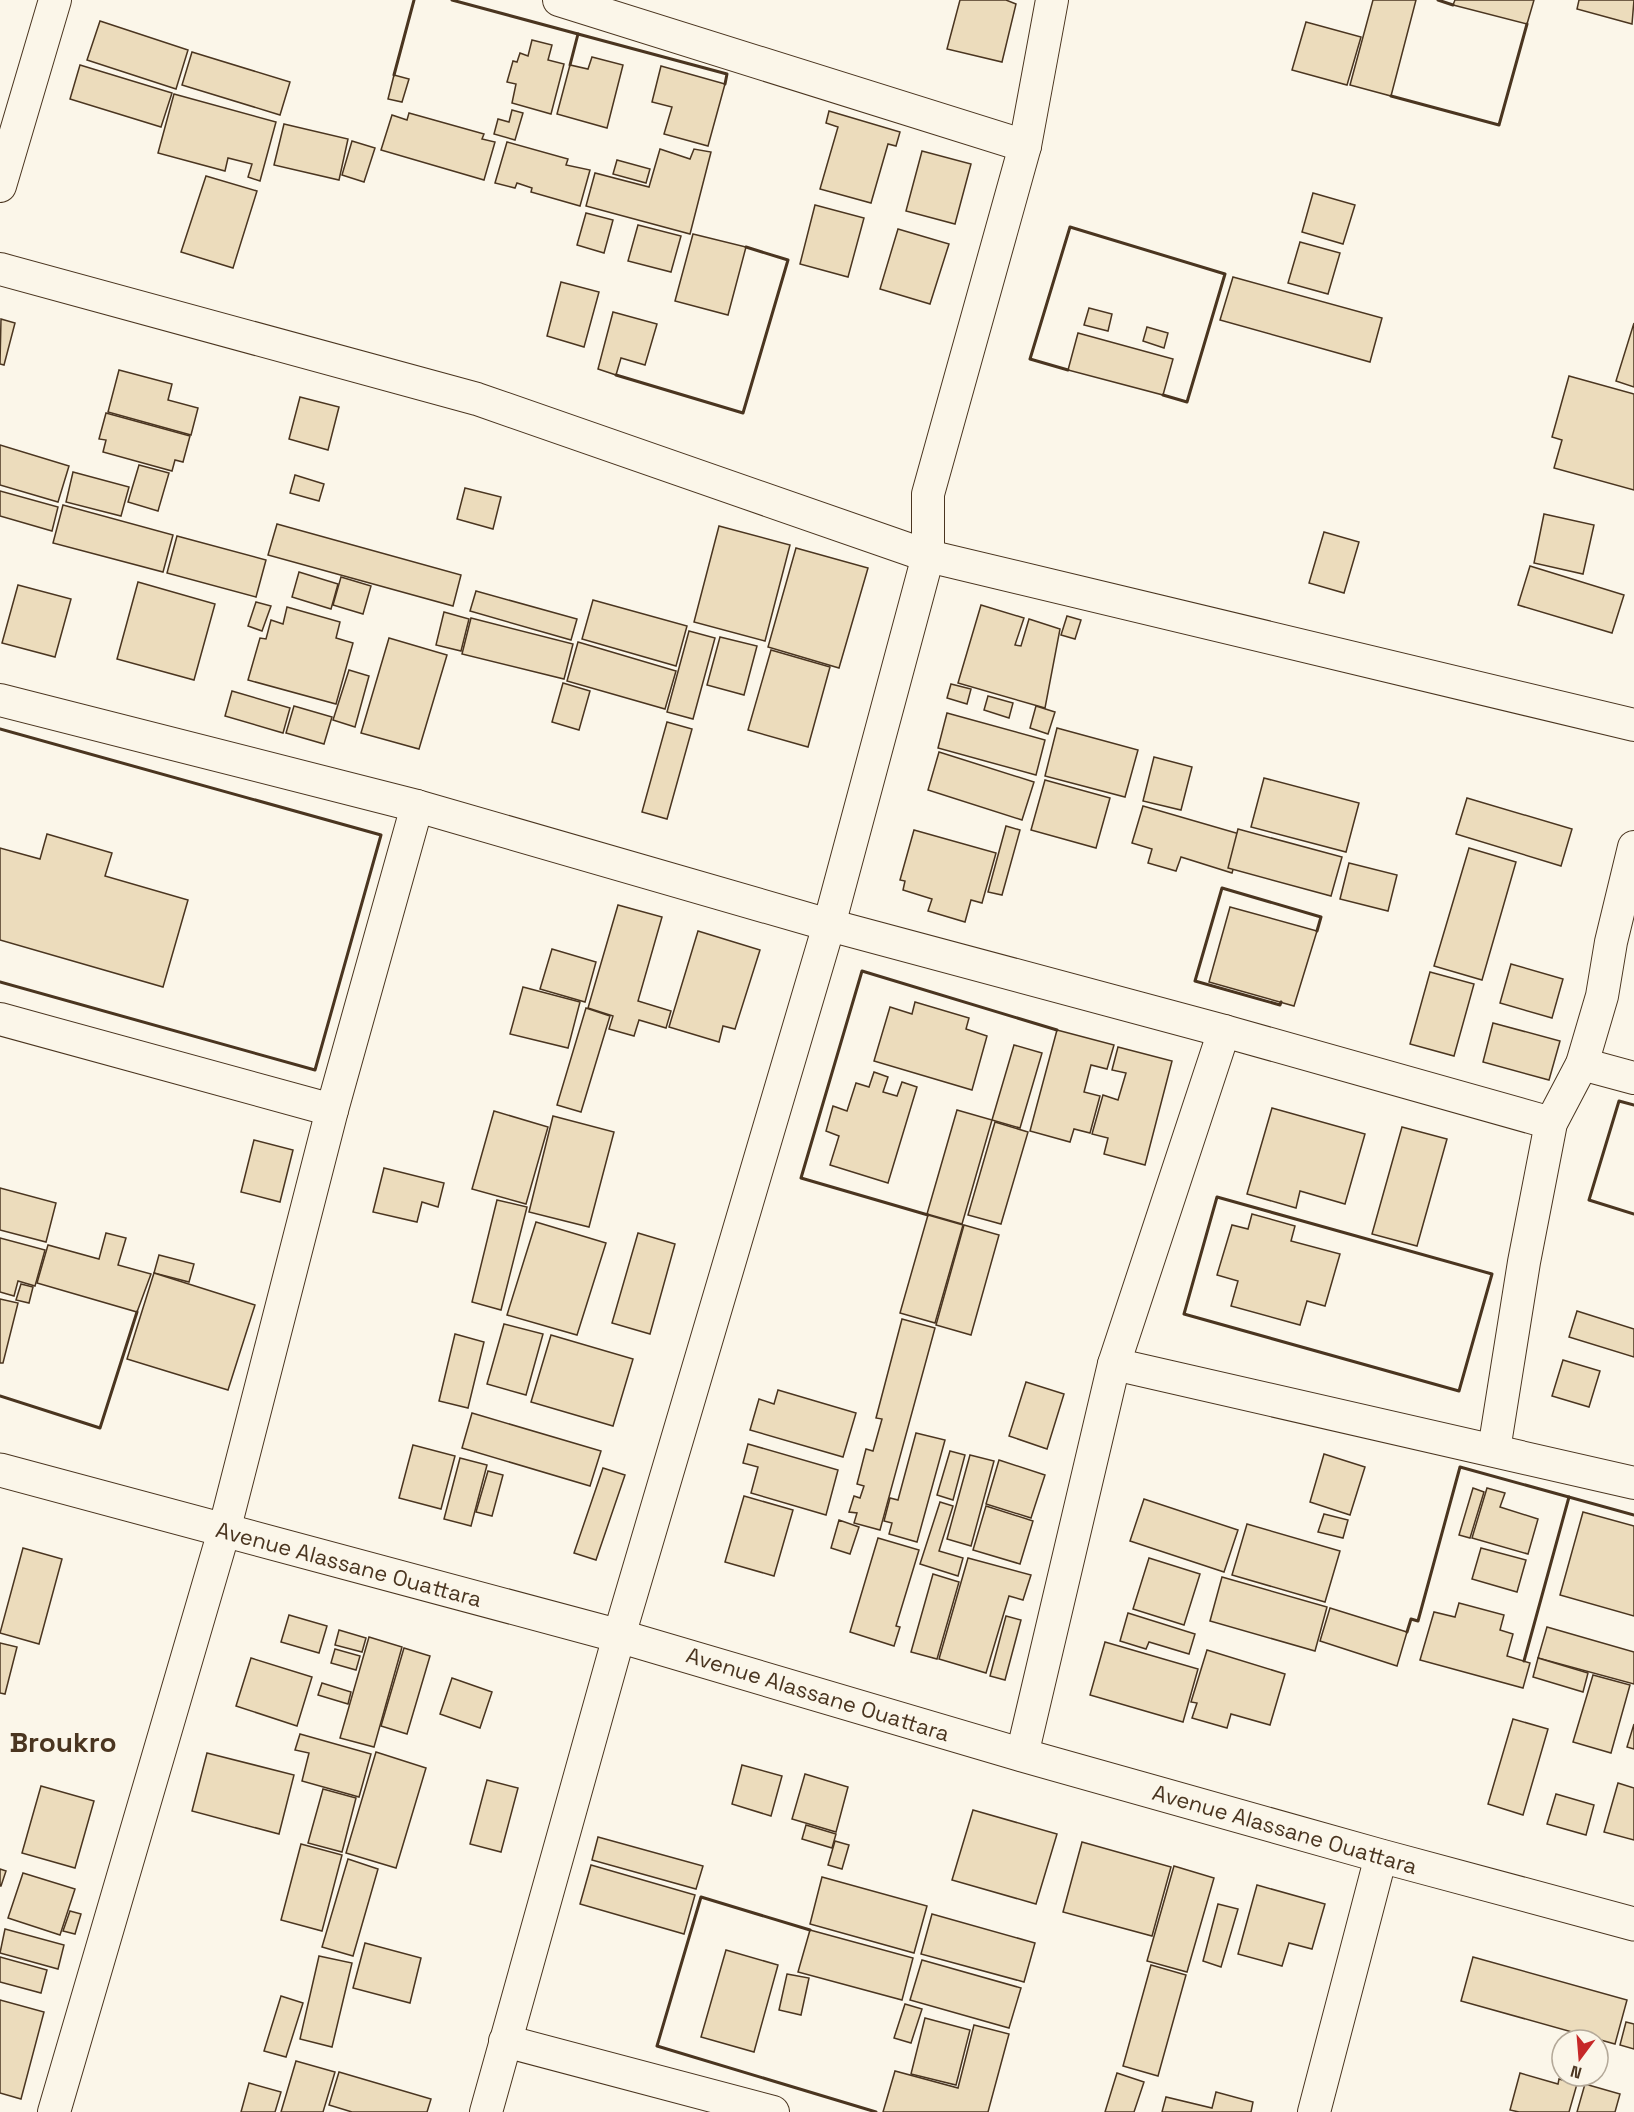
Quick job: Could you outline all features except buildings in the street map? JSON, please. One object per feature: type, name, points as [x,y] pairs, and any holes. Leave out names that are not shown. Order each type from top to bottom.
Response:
[{"type":"street","points":[[0,186],[55,0]]},
{"type":"street","points":[[559,0],[1024,146]]},
{"type":"street","points":[[486,2112],[619,1636],[829,925],[928,556],[931,484],[1024,146],[1052,0]]},
{"type":"street","points":[[0,269],[477,399],[928,556],[1634,725]]},
{"type":"street","points":[[0,700],[417,806],[829,925],[1224,1031],[1551,1123]]},
{"type":"street","points":[[54,2112],[224,1531],[332,1110],[417,806]]},
{"type":"street","points":[[1494,1450],[1524,1262],[1551,1123],[1582,1064],[1602,996],[1611,942],[1634,847]]},
{"type":"street","points":[[0,1019],[332,1110]]},
{"type":"street","points":[[1022,1755],[1114,1364],[1224,1031]]},
{"type":"street","points":[[1582,1064],[1634,1078]]},
{"type":"street","points":[[1114,1364],[1634,1483]]},
{"type":"street","name":"Avenue Alassane Ouattara","points":[[0,1470],[619,1636],[1022,1755],[1634,1924]]},
{"type":"street","points":[[1314,2112],[1381,1856]]},
{"type":"street","points":[[505,2041],[773,2112]]},
{"type":"wall","points":[[394,75],[414,0]]},
{"type":"wall","points":[[452,0],[578,34]]},
{"type":"wall","points":[[1438,0],[1453,5]]},
{"type":"wall","points":[[1391,96],[1499,125],[1527,24]]},
{"type":"wall","points":[[570,65],[578,34],[727,74],[725,84]]},
{"type":"wall","points":[[1068,370],[1030,359],[1070,227],[1225,274],[1187,402],[1163,395]]},
{"type":"wall","points":[[616,375],[743,413],[788,260],[746,247]]},
{"type":"wall","points":[[0,729],[381,835],[315,1070],[0,982]]},
{"type":"wall","points":[[1281,1002],[1280,1005],[1195,981],[1222,888],[1321,917],[1317,931]]},
{"type":"wall","points":[[928,1215],[801,1178],[862,971],[1057,1030]]},
{"type":"wall","points":[[1634,1105],[1619,1101],[1589,1200],[1634,1214]]},
{"type":"wall","points":[[1217,1197],[1492,1274],[1459,1391],[1184,1314],[1217,1197]]},
{"type":"wall","points":[[0,1396],[100,1428],[137,1312]]},
{"type":"wall","points":[[1407,1632],[1411,1619],[1418,1621],[1460,1467],[1634,1515]]},
{"type":"wall","points":[[1524,1661],[1569,1497]]},
{"type":"wall","points":[[810,1930],[701,1897],[657,2046],[876,2112]]},
{"type":"district","name":"Broukro","points":[[63,1742]]}]
